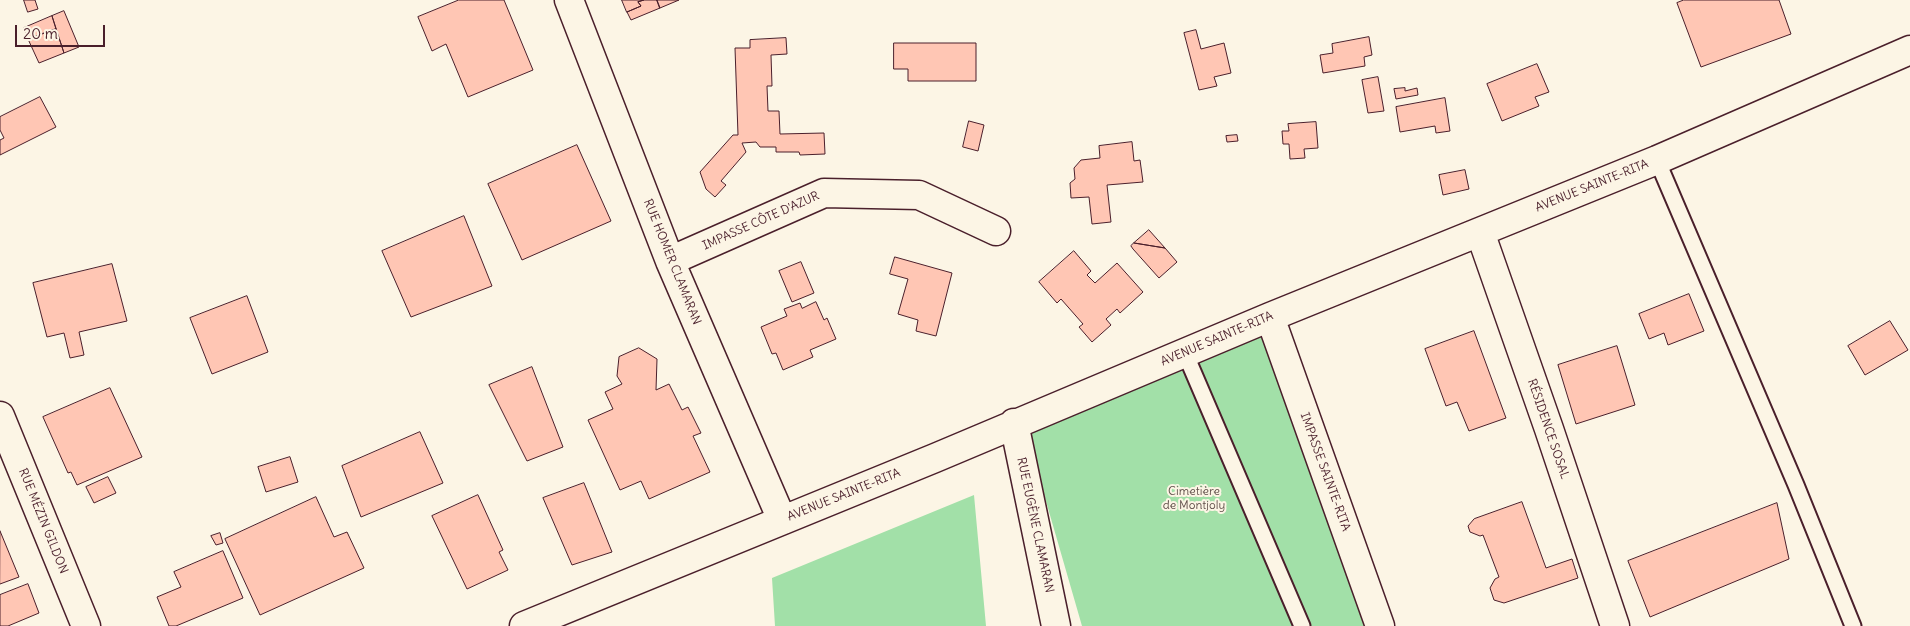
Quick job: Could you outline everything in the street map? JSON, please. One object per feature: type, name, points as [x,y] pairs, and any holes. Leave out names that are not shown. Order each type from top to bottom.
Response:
[{"type":"street","name":"RUE HOMER CLAMARAN","points":[[569,0],[670,261],[782,520]]},
{"type":"street","name":"AVENUE SAINTE-RITA","points":[[524,626],[935,458],[1185,352],[1657,160],[1910,50]]},
{"type":"street","name":"IMPASSE CÔTE D'AZUR","points":[[670,261],[824,193],[919,195],[996,230]]},
{"type":"street","name":"RÉSIDENCE SOSAL","points":[[1480,232],[1615,626]]},
{"type":"street","name":"IMPASSE SAINTE-RITA","points":[[1270,318],[1380,626]]},
{"type":"street","name":"RUE MÉZIN GILDON","points":[[0,416],[86,626]]},
{"type":"street","name":"RUE EUGÈNE CLAMARAN","points":[[1014,423],[1056,626]]},
{"type":"lane","points":[[1657,160],[1796,485],[1853,626]]},
{"type":"lane","points":[[1185,352],[1302,626]]},
{"type":"green space","name":"Cimetière de Montjoly","points":[[1272,327],[1371,626],[1082,626],[1026,432]]},
{"type":"green space","points":[[974,495],[986,626],[775,626],[772,578]]},
{"type":"building","points":[[24,0],[35,0],[38,9],[28,12]]},
{"type":"building","points":[[459,0],[504,0],[533,70],[468,97],[446,44],[432,51],[418,17]]},
{"type":"building","points":[[622,0],[644,0],[638,2],[641,6],[627,12]]},
{"type":"building","points":[[657,0],[660,8],[631,20],[627,12],[641,6],[638,2]]},
{"type":"building","points":[[657,0],[679,0],[660,8]]},
{"type":"building","points":[[1684,0],[1779,0],[1791,34],[1701,67],[1677,3]]},
{"type":"building","points":[[64,11],[79,47],[64,53],[52,16]]},
{"type":"building","points":[[52,16],[56,29],[28,39],[24,28]]},
{"type":"building","points":[[56,29],[64,53],[39,63],[28,39]]},
{"type":"building","points":[[1196,30],[1201,49],[1224,43],[1231,73],[1214,77],[1217,86],[1199,90],[1184,33]]},
{"type":"building","points":[[1369,37],[1372,55],[1364,57],[1365,66],[1323,73],[1320,55],[1333,53],[1332,44]]},
{"type":"building","points":[[786,38],[787,54],[771,55],[772,86],[767,86],[768,111],[779,111],[780,134],[824,133],[825,154],[800,155],[799,152],[776,152],[776,147],[760,147],[756,142],[742,143],[746,152],[721,181],[726,185],[715,197],[706,189],[700,172],[733,135],[738,135],[735,48],[750,48],[750,40]]},
{"type":"building","points":[[894,43],[976,43],[976,81],[908,81],[908,69],[894,69]]},
{"type":"building","points":[[1537,64],[1549,92],[1535,97],[1539,106],[1502,121],[1487,84]]},
{"type":"building","points":[[1378,77],[1384,111],[1368,113],[1362,80]]},
{"type":"building","points":[[1405,88],[1405,91],[1417,88],[1418,95],[1396,99],[1394,89]]},
{"type":"building","points":[[40,97],[56,127],[0,155],[0,140],[4,138],[0,130],[0,117]]},
{"type":"building","points":[[1445,98],[1450,131],[1436,133],[1435,126],[1400,132],[1396,107]]},
{"type":"building","points":[[969,121],[984,125],[978,151],[963,147]]},
{"type":"building","points":[[1316,122],[1318,148],[1304,149],[1305,158],[1290,159],[1289,144],[1283,144],[1282,131],[1289,131],[1288,124]]},
{"type":"building","points":[[1237,135],[1238,141],[1227,142],[1226,136]]},
{"type":"building","points":[[1132,142],[1134,161],[1140,160],[1143,182],[1107,185],[1111,222],[1092,224],[1089,197],[1071,198],[1070,183],[1075,179],[1074,168],[1081,160],[1100,158],[1099,146]]},
{"type":"building","points":[[577,145],[611,221],[522,260],[488,184]]},
{"type":"building","points":[[1465,170],[1469,189],[1443,195],[1439,175]]},
{"type":"building","points":[[464,216],[492,286],[411,317],[382,251]]},
{"type":"building","points":[[1149,230],[1165,248],[1134,243]]},
{"type":"building","points":[[1134,243],[1165,248],[1177,262],[1159,278],[1133,249],[1131,246]]},
{"type":"building","points":[[1074,251],[1091,271],[1087,275],[1095,283],[1117,263],[1143,292],[1120,313],[1117,309],[1106,319],[1111,325],[1092,342],[1079,327],[1083,324],[1061,299],[1057,303],[1039,282]]},
{"type":"building","points":[[895,257],[952,273],[936,336],[916,331],[918,320],[898,314],[908,279],[890,274]]},
{"type":"building","points":[[801,262],[814,293],[792,302],[779,271]]},
{"type":"building","points":[[112,264],[127,321],[79,332],[84,355],[70,358],[64,333],[47,337],[33,283]]},
{"type":"building","points":[[1689,294],[1704,331],[1668,345],[1664,333],[1649,339],[1639,314]]},
{"type":"building","points":[[247,296],[268,352],[212,374],[190,318]]},
{"type":"building","points":[[816,302],[824,320],[827,318],[836,339],[810,350],[813,357],[783,370],[776,353],[772,354],[761,327],[787,316],[784,309],[800,303],[802,308]]},
{"type":"building","points":[[1890,321],[1908,350],[1865,375],[1848,346]]},
{"type":"building","points":[[1474,331],[1506,418],[1469,431],[1457,402],[1446,406],[1425,349]]},
{"type":"building","points":[[1617,346],[1635,405],[1576,424],[1558,365]]},
{"type":"building","points":[[639,348],[657,359],[656,390],[669,384],[682,410],[688,407],[701,433],[693,436],[710,472],[649,499],[641,481],[620,490],[588,420],[613,409],[605,392],[622,384],[617,376],[619,357]]},
{"type":"building","points":[[532,367],[563,447],[527,461],[489,385]]},
{"type":"building","points":[[110,388],[142,457],[77,485],[71,472],[68,473],[43,417]]},
{"type":"building","points":[[420,432],[443,483],[361,517],[342,466]]},
{"type":"building","points":[[290,457],[298,482],[266,492],[258,467]]},
{"type":"building","points":[[108,477],[116,493],[94,503],[86,487]]},
{"type":"building","points":[[584,483],[612,552],[572,565],[543,498]]},
{"type":"building","points":[[478,495],[503,550],[499,552],[508,570],[467,589],[432,516]]},
{"type":"building","points":[[316,497],[334,537],[347,532],[364,568],[260,615],[225,539]]},
{"type":"building","points":[[1522,502],[1546,568],[1572,559],[1578,578],[1504,603],[1494,600],[1490,588],[1495,579],[1499,577],[1483,535],[1480,536],[1470,532],[1468,526],[1474,519]]},
{"type":"building","points":[[1777,503],[1789,559],[1650,617],[1628,561]]},
{"type":"building","points":[[0,531],[19,577],[0,584]]},
{"type":"building","points":[[220,533],[223,543],[216,545],[211,536]]},
{"type":"building","points":[[223,551],[243,598],[176,626],[169,626],[157,597],[181,587],[174,572]]},
{"type":"building","points":[[28,584],[39,613],[8,626],[0,626],[0,595]]}]
